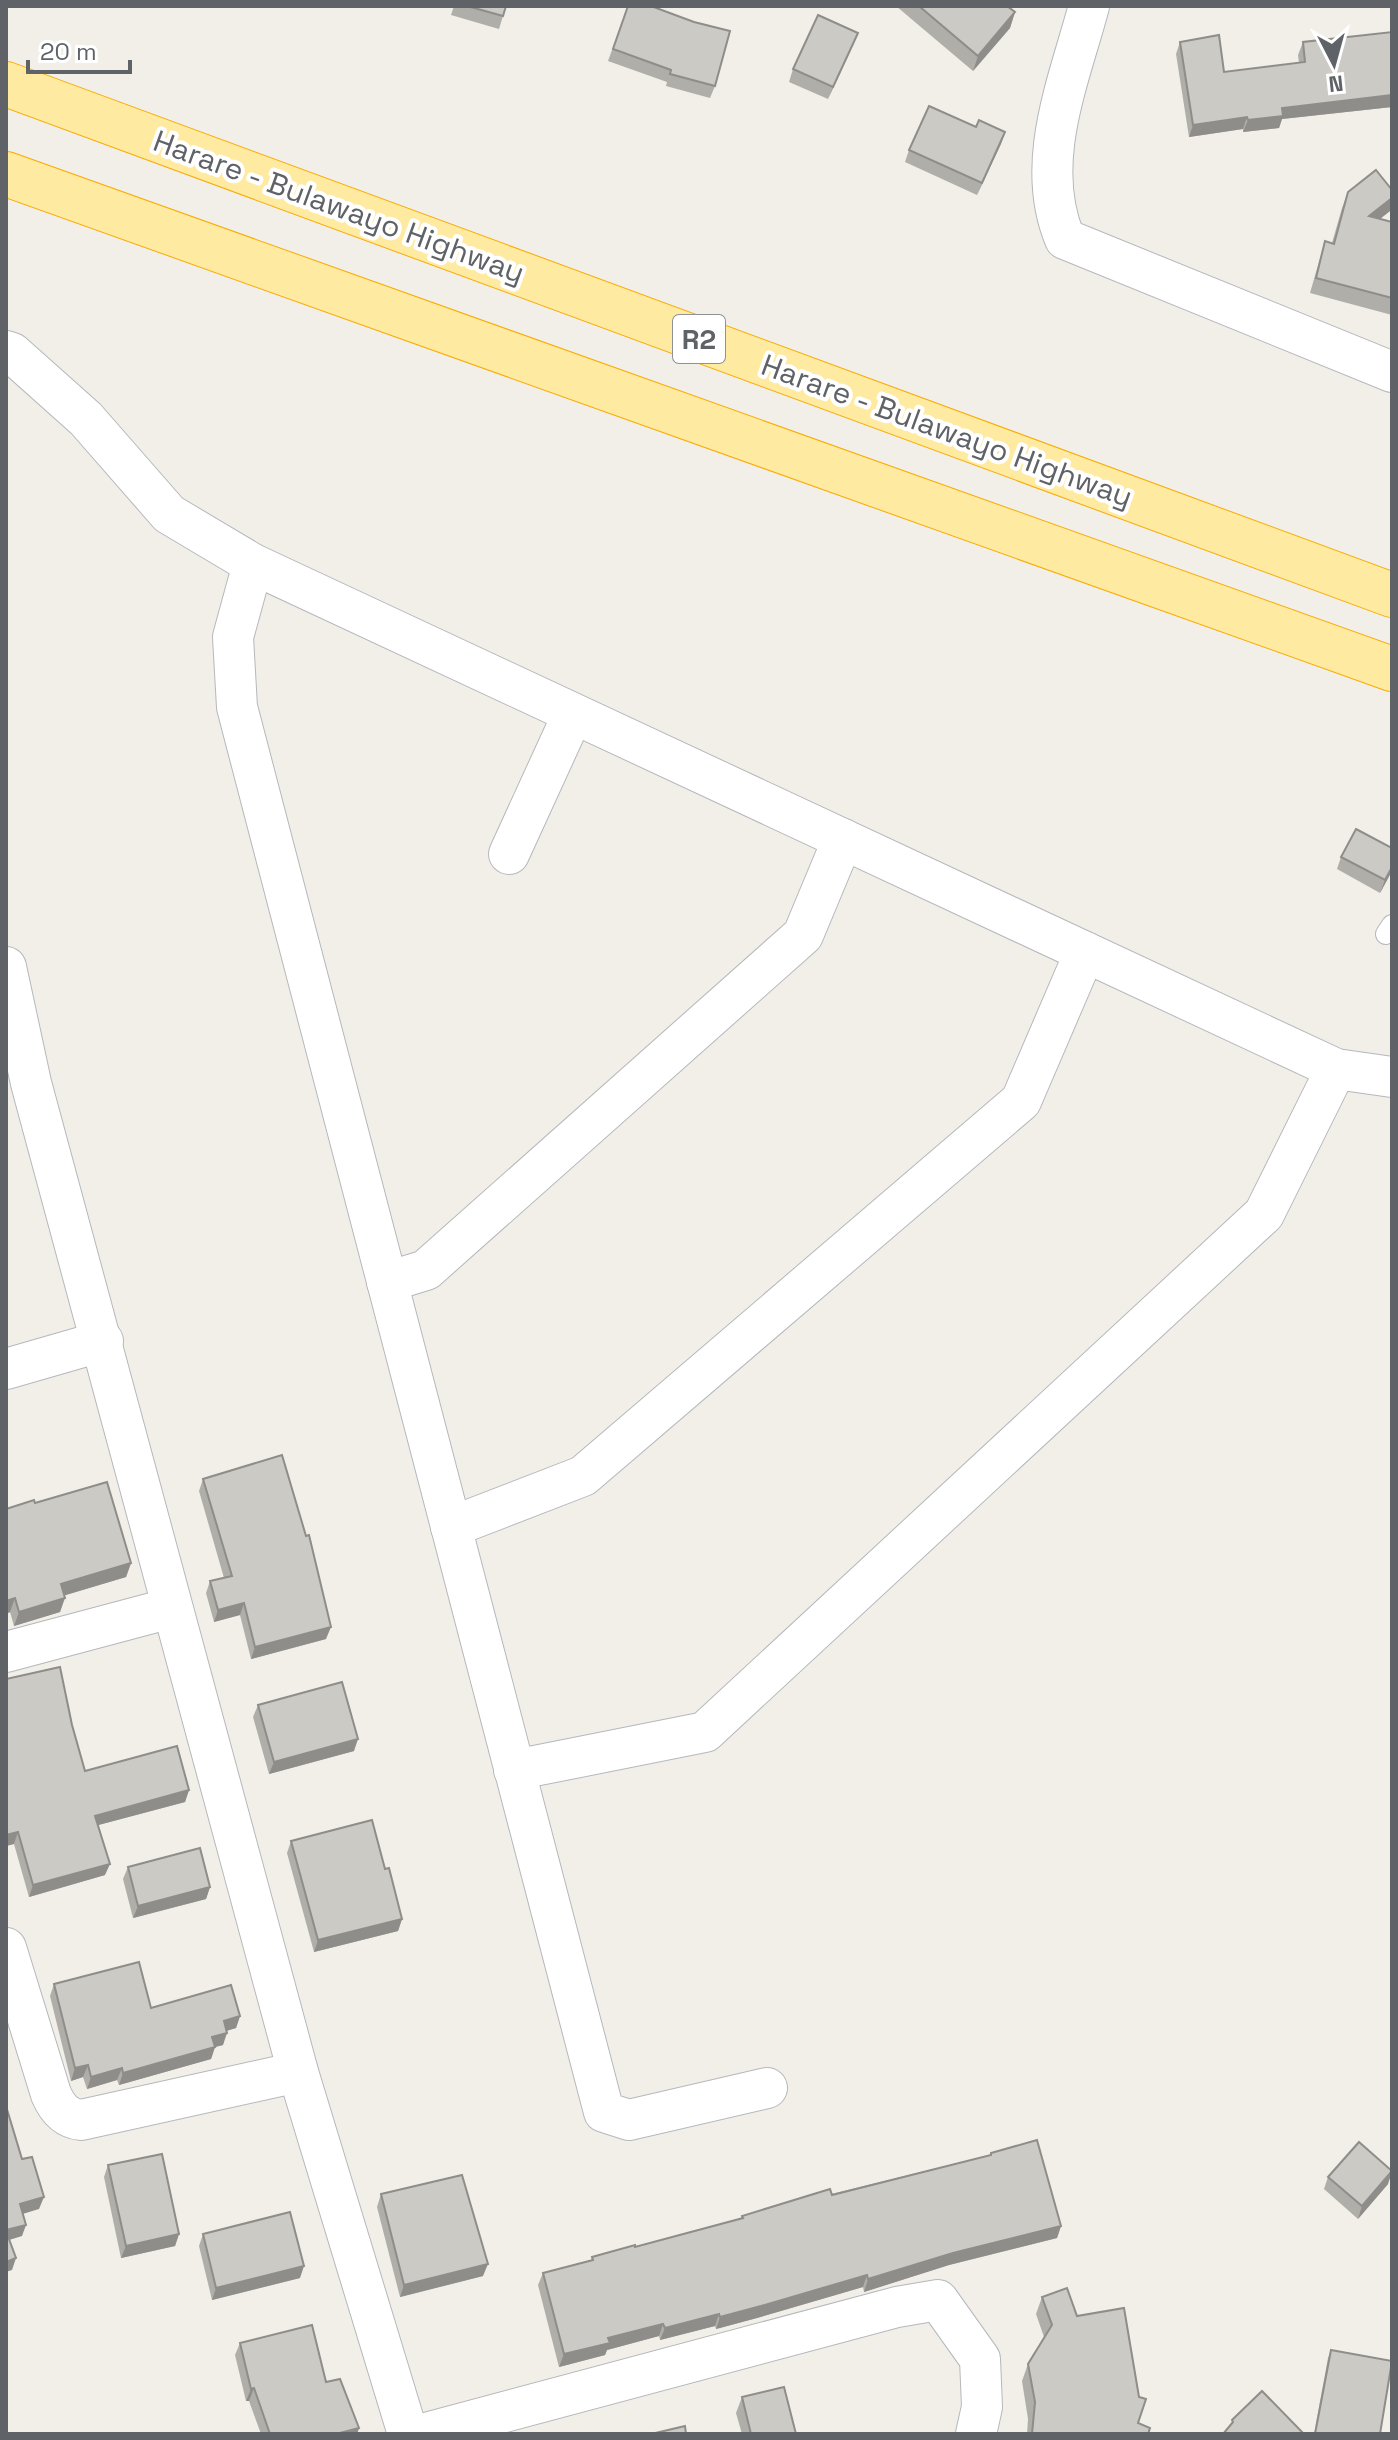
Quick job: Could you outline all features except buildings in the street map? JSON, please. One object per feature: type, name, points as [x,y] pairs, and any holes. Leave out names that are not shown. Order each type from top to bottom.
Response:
[{"type":"highway","name":"Harare - Bulawayo Highway","points":[[6,84],[1392,595]]},
{"type":"highway","points":[[6,174],[1392,669]]},
{"type":"street","points":[[1089,6],[1050,159],[1057,220],[1065,239],[1392,372]]},
{"type":"street","points":[[6,351],[86,419],[169,514],[253,564],[1336,1069],[1392,1077]]},
{"type":"street","points":[[253,564],[233,637],[237,707],[604,2112],[629,2120],[767,2088]]},
{"type":"street","points":[[509,854],[573,714]]},
{"type":"street","points":[[387,1282],[426,1270],[803,935],[843,839]]},
{"type":"street","points":[[451,1527],[583,1476],[1021,1101],[1085,952]]},
{"type":"street","points":[[6,967],[19,1086],[103,1341],[171,1608],[298,2072],[408,2434]]},
{"type":"street","points":[[514,1770],[705,1732],[1264,1214],[1336,1069]]},
{"type":"street","points":[[6,1369],[103,1341]]},
{"type":"street","points":[[6,1652],[171,1608]]},
{"type":"street","points":[[6,1948],[51,2094],[55,2104],[71,2119],[81,2120],[298,2072]]},
{"type":"street","points":[[422,2434],[897,2307],[938,2300],[980,2359],[982,2407],[976,2434]]}]
